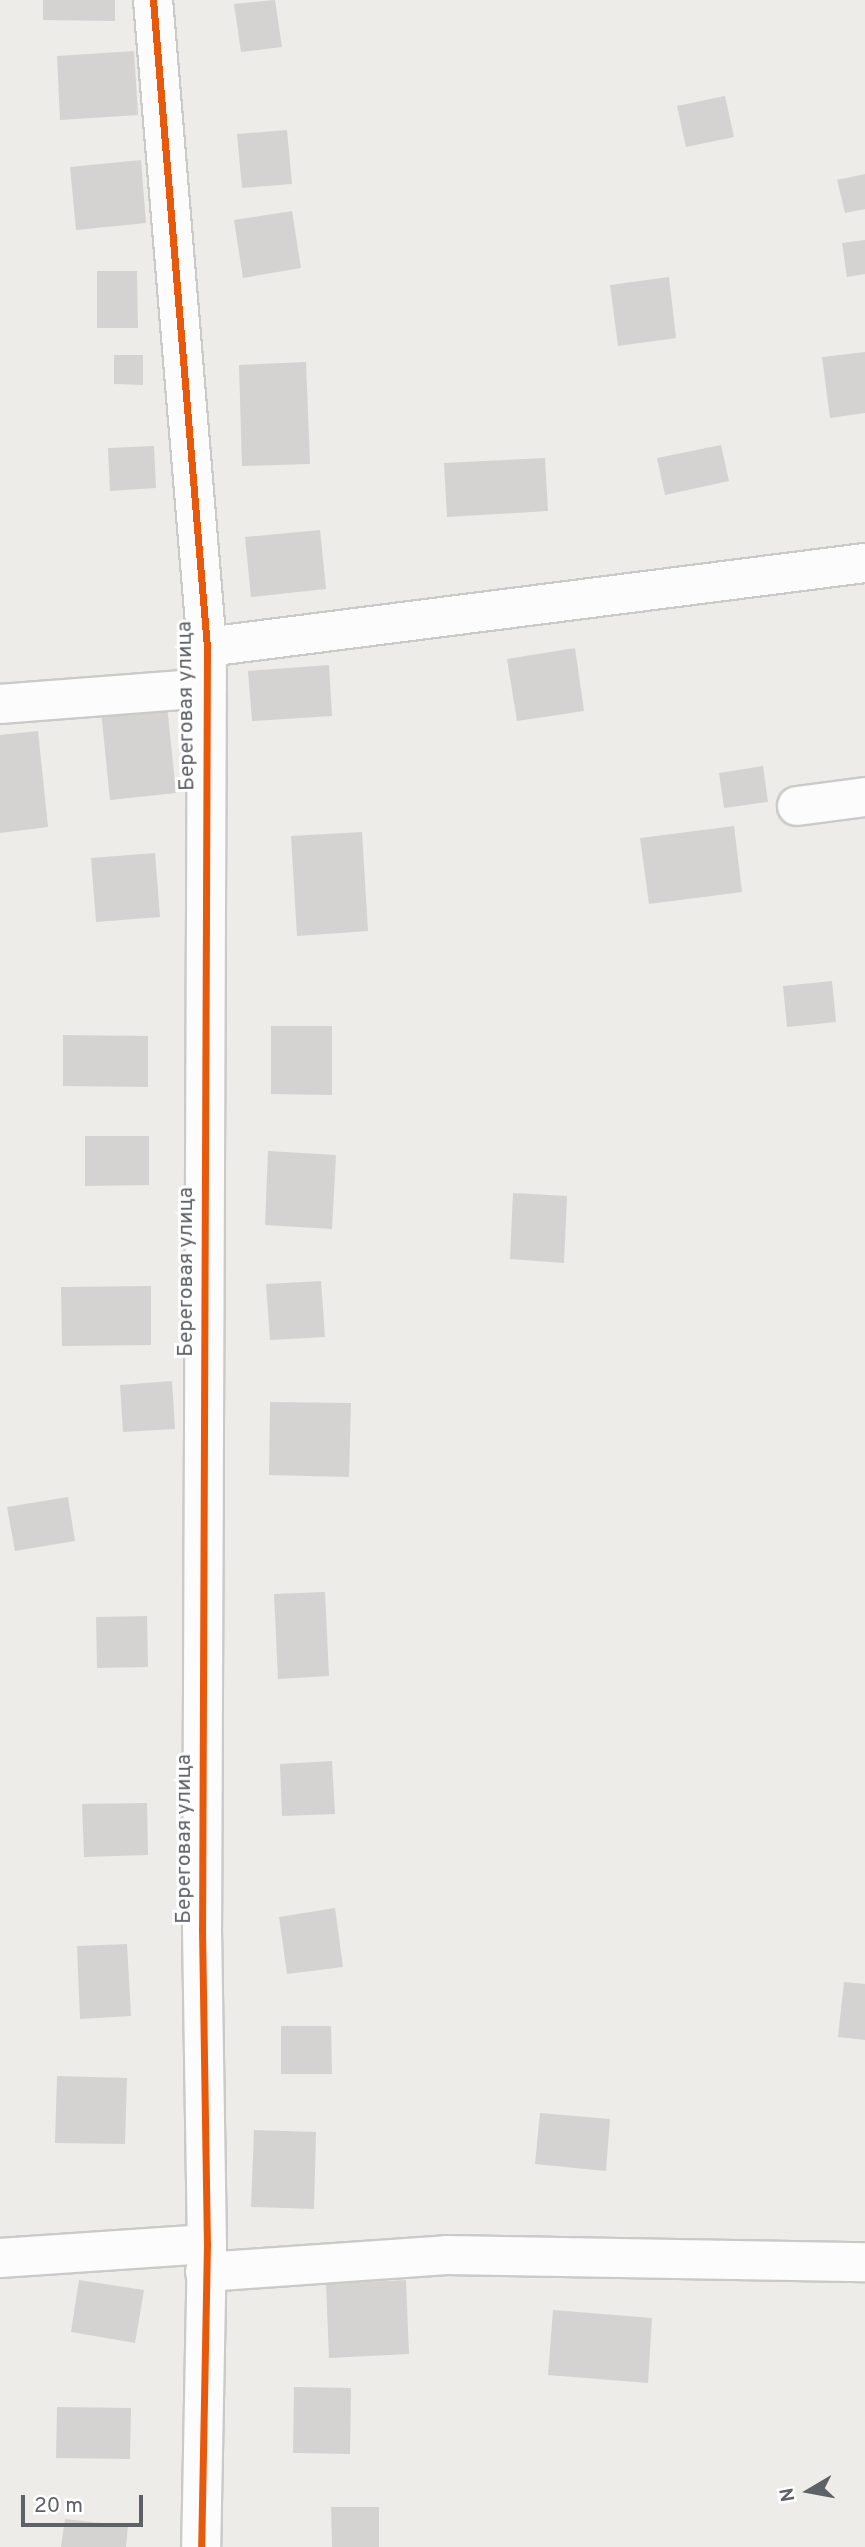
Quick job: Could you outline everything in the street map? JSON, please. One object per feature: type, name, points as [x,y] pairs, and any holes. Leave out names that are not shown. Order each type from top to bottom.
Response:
[{"type":"street","name":"Береговая улица","points":[[153,0],[206,647],[202,1929],[206,2258],[201,2547]]},
{"type":"street","points":[[206,647],[865,563]]},
{"type":"street","points":[[0,704],[206,688]]},
{"type":"street","points":[[797,806],[865,797]]},
{"type":"street","points":[[0,2258],[446,2256],[865,2262]]},
{"type":"building","points":[[43,0],[115,0],[115,21],[43,20]]},
{"type":"building","points":[[275,0],[282,47],[241,52],[234,4]]},
{"type":"building","points":[[134,51],[138,115],[60,120],[57,56]]},
{"type":"building","points":[[725,96],[734,137],[686,147],[677,106]]},
{"type":"building","points":[[287,130],[292,184],[242,188],[237,134]]},
{"type":"building","points":[[141,160],[146,223],[76,230],[70,167]]},
{"type":"building","points":[[865,174],[865,209],[845,213],[837,180]]},
{"type":"building","points":[[292,211],[301,268],[243,278],[234,220]]},
{"type":"building","points":[[865,240],[865,274],[847,277],[842,243]]},
{"type":"building","points":[[97,271],[137,271],[138,328],[97,328]]},
{"type":"building","points":[[669,277],[676,338],[618,346],[610,285]]},
{"type":"building","points":[[865,352],[865,413],[830,418],[822,357]]},
{"type":"building","points":[[114,355],[143,355],[143,385],[114,384]]},
{"type":"building","points":[[306,362],[310,464],[242,466],[239,365]]},
{"type":"building","points":[[721,445],[729,481],[665,495],[657,458]]},
{"type":"building","points":[[154,446],[156,488],[110,491],[108,448]]},
{"type":"building","points":[[545,458],[548,511],[447,517],[444,463]]},
{"type":"building","points":[[320,530],[326,589],[251,597],[245,537]]},
{"type":"building","points":[[575,648],[584,711],[517,721],[507,659]]},
{"type":"building","points":[[329,665],[332,716],[252,721],[248,671]]},
{"type":"building","points":[[167,705],[176,793],[110,800],[101,711]]},
{"type":"building","points":[[38,731],[48,827],[0,833],[0,735]]},
{"type":"building","points":[[763,766],[768,802],[724,808],[719,773]]},
{"type":"building","points":[[734,826],[742,892],[649,904],[640,838]]},
{"type":"building","points":[[362,832],[368,931],[297,936],[291,836]]},
{"type":"building","points":[[155,853],[160,917],[96,922],[91,858]]},
{"type":"building","points":[[832,981],[836,1022],[787,1027],[783,986]]},
{"type":"building","points":[[271,1026],[332,1026],[332,1095],[271,1094]]},
{"type":"building","points":[[63,1035],[148,1036],[148,1087],[63,1086]]},
{"type":"building","points":[[85,1136],[149,1136],[149,1185],[85,1186]]},
{"type":"building","points":[[268,1151],[336,1155],[332,1229],[265,1225]]},
{"type":"building","points":[[513,1193],[567,1196],[564,1263],[510,1259]]},
{"type":"building","points":[[321,1281],[325,1337],[270,1340],[266,1284]]},
{"type":"building","points":[[151,1286],[151,1345],[62,1346],[61,1287]]},
{"type":"building","points":[[172,1381],[175,1429],[123,1432],[120,1385]]},
{"type":"building","points":[[270,1402],[351,1403],[349,1477],[269,1475]]},
{"type":"building","points":[[68,1497],[75,1541],[15,1551],[7,1507]]},
{"type":"building","points":[[325,1592],[329,1676],[278,1679],[274,1594]]},
{"type":"building","points":[[147,1616],[148,1667],[97,1668],[96,1617]]},
{"type":"building","points":[[332,1761],[335,1814],[282,1816],[280,1764]]},
{"type":"building","points":[[147,1803],[148,1855],[84,1857],[82,1804]]},
{"type":"building","points":[[335,1908],[343,1967],[287,1974],[279,1917]]},
{"type":"building","points":[[127,1944],[131,2016],[80,2019],[77,1946]]},
{"type":"building","points":[[844,1982],[865,1984],[865,2040],[838,2037]]},
{"type":"building","points":[[281,2026],[331,2026],[332,2074],[281,2074]]},
{"type":"building","points":[[57,2076],[127,2078],[125,2144],[55,2143]]},
{"type":"building","points":[[540,2113],[610,2119],[606,2171],[535,2164]]},
{"type":"building","points":[[254,2130],[316,2132],[314,2209],[251,2207]]},
{"type":"building","points":[[79,2280],[144,2290],[135,2343],[71,2332]]},
{"type":"building","points":[[406,2280],[409,2354],[329,2358],[326,2284]]},
{"type":"building","points":[[553,2310],[652,2318],[648,2383],[548,2375]]},
{"type":"building","points":[[294,2387],[351,2388],[350,2454],[293,2453]]},
{"type":"building","points":[[57,2407],[131,2408],[130,2459],[56,2458]]},
{"type":"building","points":[[331,2507],[379,2507],[379,2547],[332,2547]]},
{"type":"building","points":[[65,2519],[128,2526],[126,2547],[61,2547]]},
{"type":"cycle path","points":[[153,0],[207,647],[202,1929],[207,2244],[201,2547]]}]
